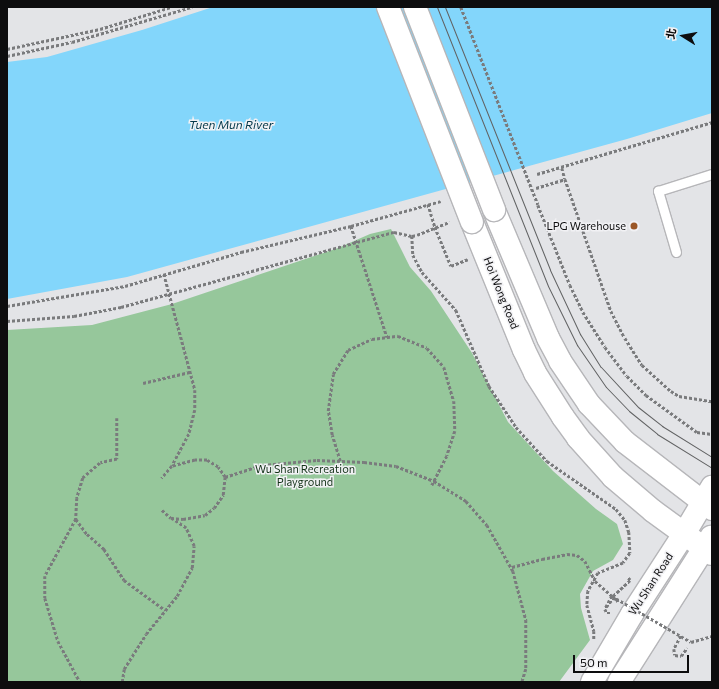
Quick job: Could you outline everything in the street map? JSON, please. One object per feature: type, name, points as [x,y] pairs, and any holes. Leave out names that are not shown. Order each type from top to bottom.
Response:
[{"type":"main road","name":"Hoi Wong Road","points":[[388,7],[472,222],[524,350],[535,373],[578,438],[613,477],[653,511],[684,534],[710,547]]},
{"type":"main road","points":[[416,7],[494,210],[548,338],[573,383],[589,404],[625,442],[709,499]]},
{"type":"main road","name":"Wu Shan Road","points":[[592,682],[632,614],[684,534],[709,499]]},
{"type":"main road","points":[[619,682],[710,547]]},
{"type":"lane","points":[[676,252],[658,191],[712,174]]},
{"type":"path","points":[[7,49],[100,29],[171,7]]},
{"type":"path","points":[[7,56],[72,42],[192,7]]},
{"type":"path","points":[[461,7],[556,255],[576,298],[604,347],[627,376],[646,395],[697,432],[712,434]]},
{"type":"path","points":[[537,174],[562,168],[712,122]]},
{"type":"path","points":[[562,168],[611,311],[636,357],[671,391],[688,398],[712,401]]},
{"type":"path","points":[[536,188],[565,179]]},
{"type":"path","points":[[7,306],[125,286],[241,252],[351,226],[441,201]]},
{"type":"path","points":[[428,204],[435,227],[451,266],[472,258]]},
{"type":"path","points":[[7,321],[74,316],[121,307],[398,232],[412,236],[449,222]]},
{"type":"path","points":[[351,226],[387,337]]},
{"type":"path","points":[[412,236],[411,244],[417,264],[426,279],[456,310],[480,367],[502,408],[547,462],[616,509],[625,520],[629,532],[630,553],[623,562],[598,573],[588,591],[588,605],[595,637],[592,645]]},
{"type":"path","points":[[162,478],[172,466],[189,434],[195,410],[195,390],[164,274]]},
{"type":"path","points":[[340,461],[332,435],[328,411],[333,374],[348,350],[372,339],[398,336],[427,348],[444,368],[454,401],[455,431],[447,456],[432,485]]},
{"type":"path","points":[[143,383],[190,372]]},
{"type":"path","points":[[80,682],[58,641],[45,598],[45,576],[76,518],[77,498],[83,478],[100,463],[117,459],[117,418]]},
{"type":"path","points":[[171,518],[183,519],[205,514],[210,511],[223,495],[225,477],[218,467],[207,460],[195,460],[172,466]]},
{"type":"path","points":[[225,477],[263,465],[317,460],[364,462],[396,466],[434,481],[466,501],[483,520],[512,568],[526,620],[526,669],[522,682]]},
{"type":"path","points":[[122,682],[124,669],[146,634],[177,596],[192,568],[194,546],[186,528],[162,510]]},
{"type":"path","points":[[76,518],[86,534],[104,549],[124,580],[165,610]]},
{"type":"path","points":[[512,568],[542,559],[567,554],[577,555],[585,561],[595,581],[612,596],[691,642],[712,636]]},
{"type":"path","points":[[613,611],[607,613],[605,609],[612,596],[630,580],[628,578]]},
{"type":"path","points":[[606,607],[611,599],[615,597],[618,601],[616,607]]},
{"type":"path","points":[[681,636],[674,648],[675,655],[681,656],[687,648]]},
{"type":"green space","name":"Wu Shan Recreation Playground","points":[[391,229],[410,267],[431,291],[472,353],[508,422],[553,471],[596,509],[617,524],[623,544],[613,560],[593,571],[580,594],[581,608],[590,640],[559,682],[7,682],[7,330],[92,325],[172,304],[338,248],[370,234]]},
{"type":"water","name":"Tuen Mun River","points":[[213,7],[712,7],[712,113],[627,139],[127,277],[7,299],[7,62],[47,57],[142,30]]},
{"type":"tram line","points":[[437,7],[548,286],[577,345],[606,387],[629,411],[657,434],[712,468]]},
{"type":"tram line","points":[[445,7],[550,270],[580,334],[601,367],[638,407],[662,426],[712,457]]},
{"type":"place","name":"LPG Warehouse","points":[[634,226]]}]
